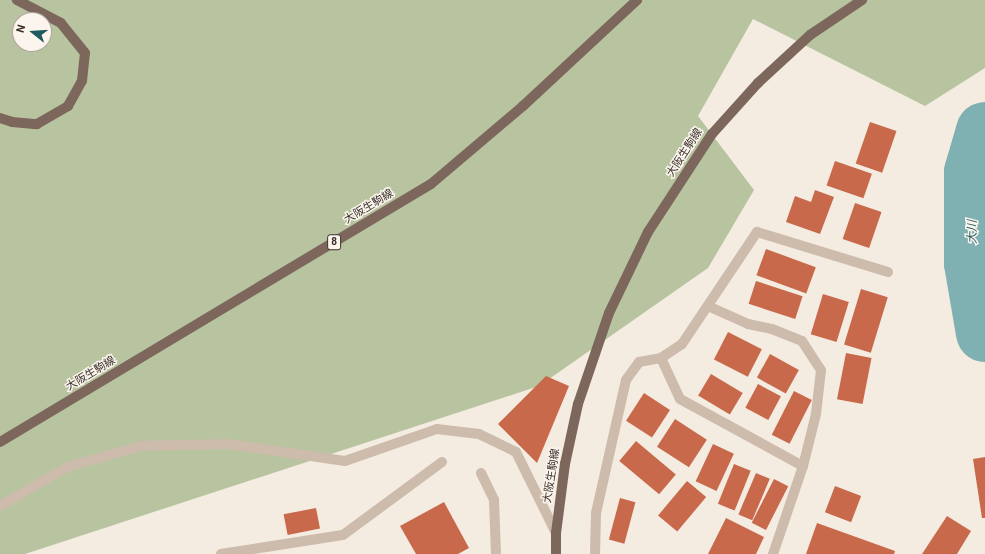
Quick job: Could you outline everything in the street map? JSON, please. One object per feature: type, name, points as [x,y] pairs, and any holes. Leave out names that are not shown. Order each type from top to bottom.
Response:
[{"type":"main road","points":[[0,118],[12,122],[37,124],[68,106],[82,82],[85,53],[60,23],[17,0]]},
{"type":"main road","name":"大阪生駒線","points":[[0,442],[431,184],[523,106],[637,0]]},
{"type":"main road","name":"大阪生駒線","points":[[556,554],[556,533],[565,464],[578,404],[609,313],[648,232],[712,134],[758,83],[810,35],[862,0]]},
{"type":"street","points":[[595,554],[596,513],[626,380],[639,362],[661,358],[682,344],[757,232],[888,272]]},
{"type":"street","points":[[708,306],[748,324],[772,329],[802,341],[821,370],[816,414],[803,466],[773,554]]},
{"type":"street","points":[[661,358],[680,399],[803,466]]},
{"type":"street","points":[[0,506],[67,467],[142,446],[228,444],[345,461],[437,429],[479,434],[516,452],[556,533]]},
{"type":"street","points":[[221,554],[343,535],[442,462]]},
{"type":"street","points":[[481,473],[494,500],[496,554]]},
{"type":"green space","points":[[0,0],[985,0],[985,68],[925,106],[753,19],[698,116],[754,190],[708,268],[539,386],[25,554],[0,554]]},
{"type":"building","points":[[870,122],[896,131],[882,173],[856,164]]},
{"type":"building","points":[[835,161],[872,174],[863,198],[827,186]]},
{"type":"building","points":[[815,190],[834,197],[820,234],[786,222],[795,196],[811,202]]},
{"type":"building","points":[[855,203],[881,212],[869,248],[843,239]]},
{"type":"building","points":[[766,249],[816,267],[806,293],[756,275]]},
{"type":"building","points":[[756,281],[803,296],[795,319],[749,304]]},
{"type":"building","points":[[861,289],[888,297],[871,353],[844,344]]},
{"type":"building","points":[[823,294],[849,302],[837,342],[811,334]]},
{"type":"building","points":[[728,332],[762,349],[748,377],[714,360]]},
{"type":"building","points":[[846,353],[872,358],[863,404],[837,399]]},
{"type":"building","points":[[770,354],[799,370],[786,394],[757,378]]},
{"type":"building","points":[[711,374],[743,393],[730,414],[698,395]]},
{"type":"building","points":[[546,376],[569,386],[537,463],[498,424]]},
{"type":"building","points":[[758,384],[781,396],[768,420],[745,408]]},
{"type":"building","points":[[794,391],[812,400],[790,444],[772,435]]},
{"type":"building","points":[[644,393],[670,410],[652,438],[626,421]]},
{"type":"building","points":[[675,419],[707,440],[689,467],[657,447]]},
{"type":"building","points":[[636,441],[676,474],[659,494],[619,461]]},
{"type":"building","points":[[713,444],[734,454],[717,491],[696,481]]},
{"type":"building","points":[[985,457],[985,518],[982,518],[973,459]]},
{"type":"building","points":[[734,464],[751,471],[735,511],[718,504]]},
{"type":"building","points":[[756,473],[770,479],[752,520],[738,514]]},
{"type":"building","points":[[774,479],[788,486],[766,530],[752,523]]},
{"type":"building","points":[[687,481],[706,497],[677,532],[658,515]]},
{"type":"building","points":[[835,486],[861,496],[851,522],[825,512]]},
{"type":"building","points":[[620,498],[635,502],[624,544],[609,540]]},
{"type":"building","points":[[444,502],[469,548],[458,554],[416,554],[400,526]]},
{"type":"building","points":[[316,508],[320,529],[288,535],[284,514]]},
{"type":"building","points":[[947,516],[971,531],[957,554],[922,554]]},
{"type":"building","points":[[726,518],[764,537],[756,554],[708,554]]},
{"type":"building","points":[[817,523],[895,551],[894,554],[806,554]]},
{"type":"waterway","name":"大川","points":[[985,131],[973,172],[973,263],[985,333]]}]
